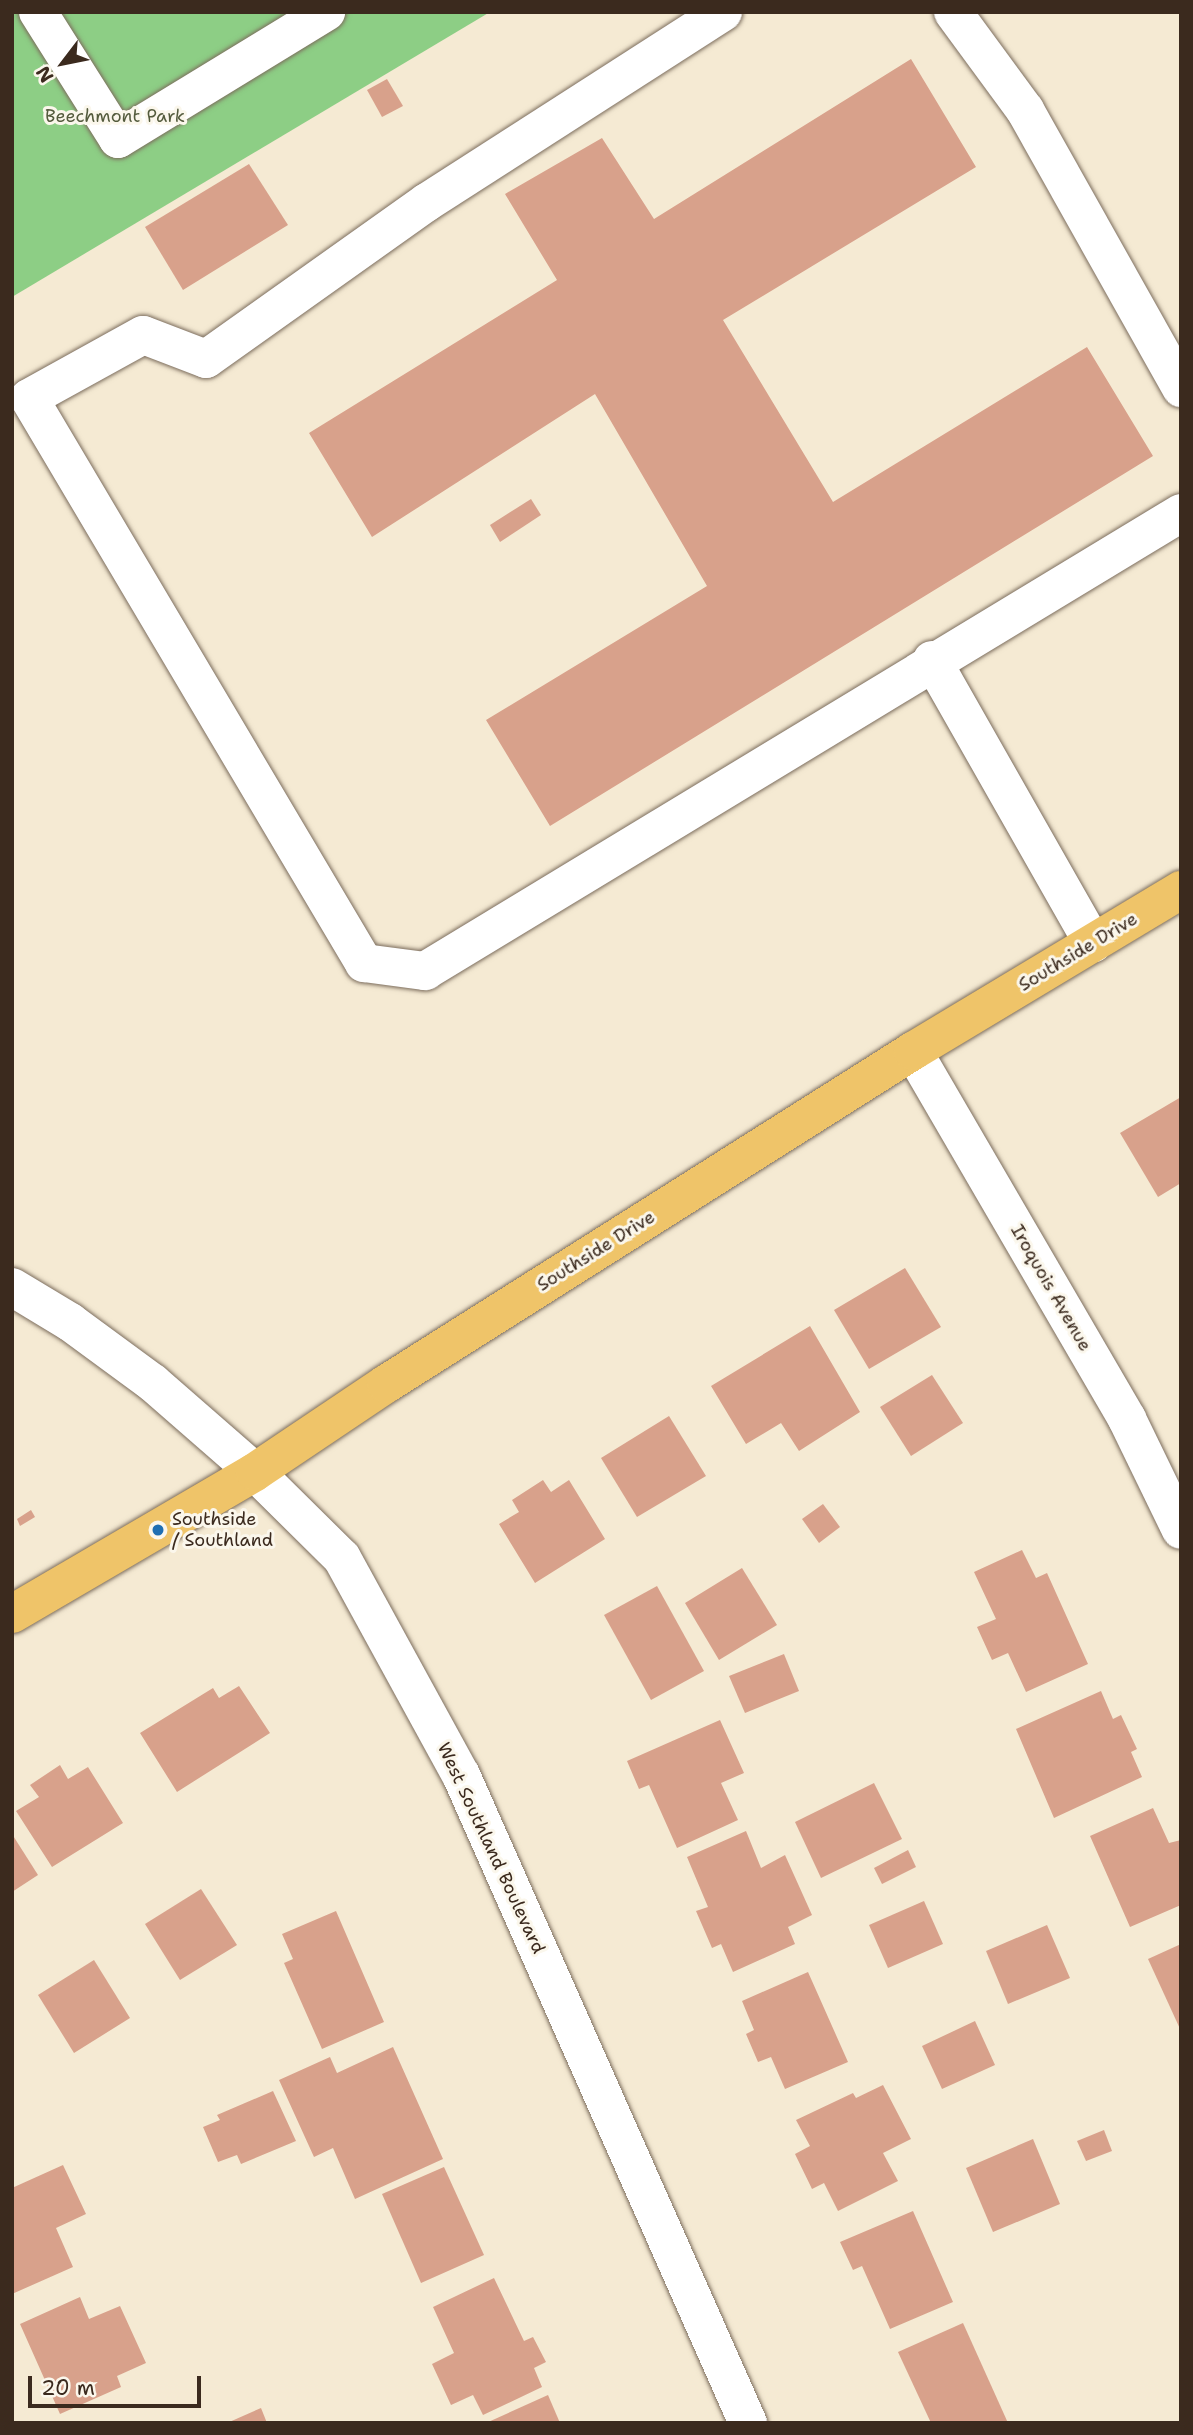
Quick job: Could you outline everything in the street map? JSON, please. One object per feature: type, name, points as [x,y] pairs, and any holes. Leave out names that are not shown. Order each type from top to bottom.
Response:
[{"type":"main road","name":"Southside Drive","points":[[12,1614],[255,1472],[398,1376],[913,1051],[1181,890]]},
{"type":"street","points":[[38,12],[117,139],[326,12]]},
{"type":"street","points":[[723,12],[427,202],[206,359],[144,335],[29,398],[364,963],[425,971],[932,660],[1181,513]]},
{"type":"street","points":[[953,12],[1025,110],[1181,388]]},
{"type":"street","points":[[932,660],[1093,943]]},
{"type":"street","name":"Iroquois Avenue","points":[[913,1051],[1127,1419],[1181,1530]]},
{"type":"street","name":"West Southland Boulevard","points":[[12,1287],[70,1322],[153,1383],[255,1472],[342,1558],[461,1776],[748,2423]]},
{"type":"green space","name":"Beechmont Park","points":[[12,12],[490,12],[12,297]]},
{"type":"building","points":[[911,59],[976,167],[723,320],[833,502],[1087,347],[1153,456],[550,826],[486,720],[707,586],[595,394],[372,537],[309,433],[557,280],[505,194],[602,138],[654,219]]},
{"type":"building","points":[[387,79],[403,106],[382,117],[367,90]]},
{"type":"building","points":[[249,164],[288,225],[183,290],[145,227]]},
{"type":"building","points":[[531,499],[541,515],[500,542],[490,525]]},
{"type":"building","points":[[1181,1097],[1181,1183],[1158,1197],[1120,1133]]},
{"type":"building","points":[[905,1268],[941,1327],[869,1369],[834,1310]]},
{"type":"building","points":[[810,1326],[860,1412],[799,1451],[781,1423],[746,1444],[711,1386]]},
{"type":"building","points":[[932,1375],[963,1423],[911,1456],[880,1407]]},
{"type":"building","points":[[669,1416],[706,1476],[637,1517],[601,1458]]},
{"type":"building","points":[[543,1480],[551,1492],[569,1480],[605,1539],[535,1583],[499,1524],[519,1512],[512,1500]]},
{"type":"building","points":[[823,1504],[840,1527],[819,1543],[802,1519]]},
{"type":"building","points":[[31,1510],[35,1517],[20,1526],[17,1519]]},
{"type":"building","points":[[1022,1550],[1036,1578],[1047,1573],[1088,1664],[1026,1692],[1008,1653],[992,1660],[977,1627],[996,1619],[974,1572]]},
{"type":"building","points":[[742,1568],[777,1625],[719,1660],[685,1603]]},
{"type":"building","points":[[657,1586],[704,1671],[651,1700],[604,1615]]},
{"type":"building","points":[[784,1654],[799,1691],[745,1713],[729,1676]]},
{"type":"building","points":[[239,1686],[270,1733],[177,1792],[140,1733],[213,1688],[219,1698]]},
{"type":"building","points":[[1101,1691],[1113,1719],[1121,1715],[1137,1749],[1131,1752],[1142,1777],[1054,1818],[1016,1729]]},
{"type":"building","points":[[720,1720],[744,1773],[721,1783],[738,1820],[677,1848],[649,1785],[639,1789],[627,1761]]},
{"type":"building","points":[[60,1765],[68,1779],[88,1767],[123,1823],[52,1867],[16,1811],[39,1797],[30,1785]]},
{"type":"building","points":[[874,1783],[902,1839],[821,1878],[795,1822]]},
{"type":"building","points":[[1153,1808],[1169,1843],[1181,1840],[1181,1905],[1130,1927],[1090,1836]]},
{"type":"building","points":[[746,1831],[761,1868],[785,1855],[812,1915],[788,1927],[795,1944],[733,1972],[721,1944],[712,1948],[696,1911],[708,1907],[687,1857]]},
{"type":"building","points":[[12,1834],[38,1875],[12,1892]]},
{"type":"building","points":[[908,1850],[916,1867],[882,1884],[874,1868]]},
{"type":"building","points":[[201,1889],[237,1945],[180,1980],[145,1924]]},
{"type":"building","points":[[924,1901],[943,1944],[888,1968],[869,1925]]},
{"type":"building","points":[[336,1911],[384,2022],[322,2049],[284,1963],[293,1959],[282,1934]]},
{"type":"building","points":[[1047,1925],[1070,1978],[1008,2004],[986,1951]]},
{"type":"building","points":[[1181,1944],[1181,2031],[1148,1959]]},
{"type":"building","points":[[94,1960],[130,2018],[74,2053],[38,1995]]},
{"type":"building","points":[[808,1972],[848,2062],[785,2089],[771,2057],[758,2062],[746,2034],[754,2030],[742,2001]]},
{"type":"building","points":[[975,2021],[995,2065],[942,2089],[922,2046]]},
{"type":"building","points":[[393,2047],[443,2159],[355,2199],[333,2148],[314,2157],[279,2080],[330,2057],[337,2073]]},
{"type":"building","points":[[883,2085],[911,2139],[883,2153],[898,2181],[838,2211],[824,2183],[812,2189],[795,2154],[810,2146],[796,2120],[853,2093],[856,2098]]},
{"type":"building","points":[[273,2091],[296,2141],[241,2164],[237,2155],[218,2162],[203,2127],[220,2120],[217,2115]]},
{"type":"building","points":[[1104,2130],[1112,2151],[1086,2161],[1077,2141]]},
{"type":"building","points":[[1033,2139],[1060,2204],[993,2232],[966,2168]]},
{"type":"building","points":[[63,2165],[86,2214],[56,2228],[73,2267],[12,2294],[12,2188]]},
{"type":"building","points":[[444,2167],[484,2255],[421,2283],[382,2194]]},
{"type":"building","points":[[913,2211],[953,2302],[890,2329],[862,2266],[853,2270],[840,2242]]},
{"type":"building","points":[[494,2278],[524,2341],[533,2337],[546,2362],[534,2368],[542,2387],[483,2415],[473,2395],[451,2405],[432,2364],[454,2353],[433,2307]]},
{"type":"building","points":[[80,2297],[89,2319],[120,2306],[146,2363],[117,2376],[121,2387],[60,2414],[20,2324]]},
{"type":"building","points":[[963,2323],[1008,2423],[931,2423],[898,2352]]},
{"type":"building","points":[[548,2395],[560,2423],[486,2423]]},
{"type":"building","points":[[261,2408],[267,2423],[227,2423]]},
{"type":"place","name":"Southside / Southland","points":[[158,1530]]}]
